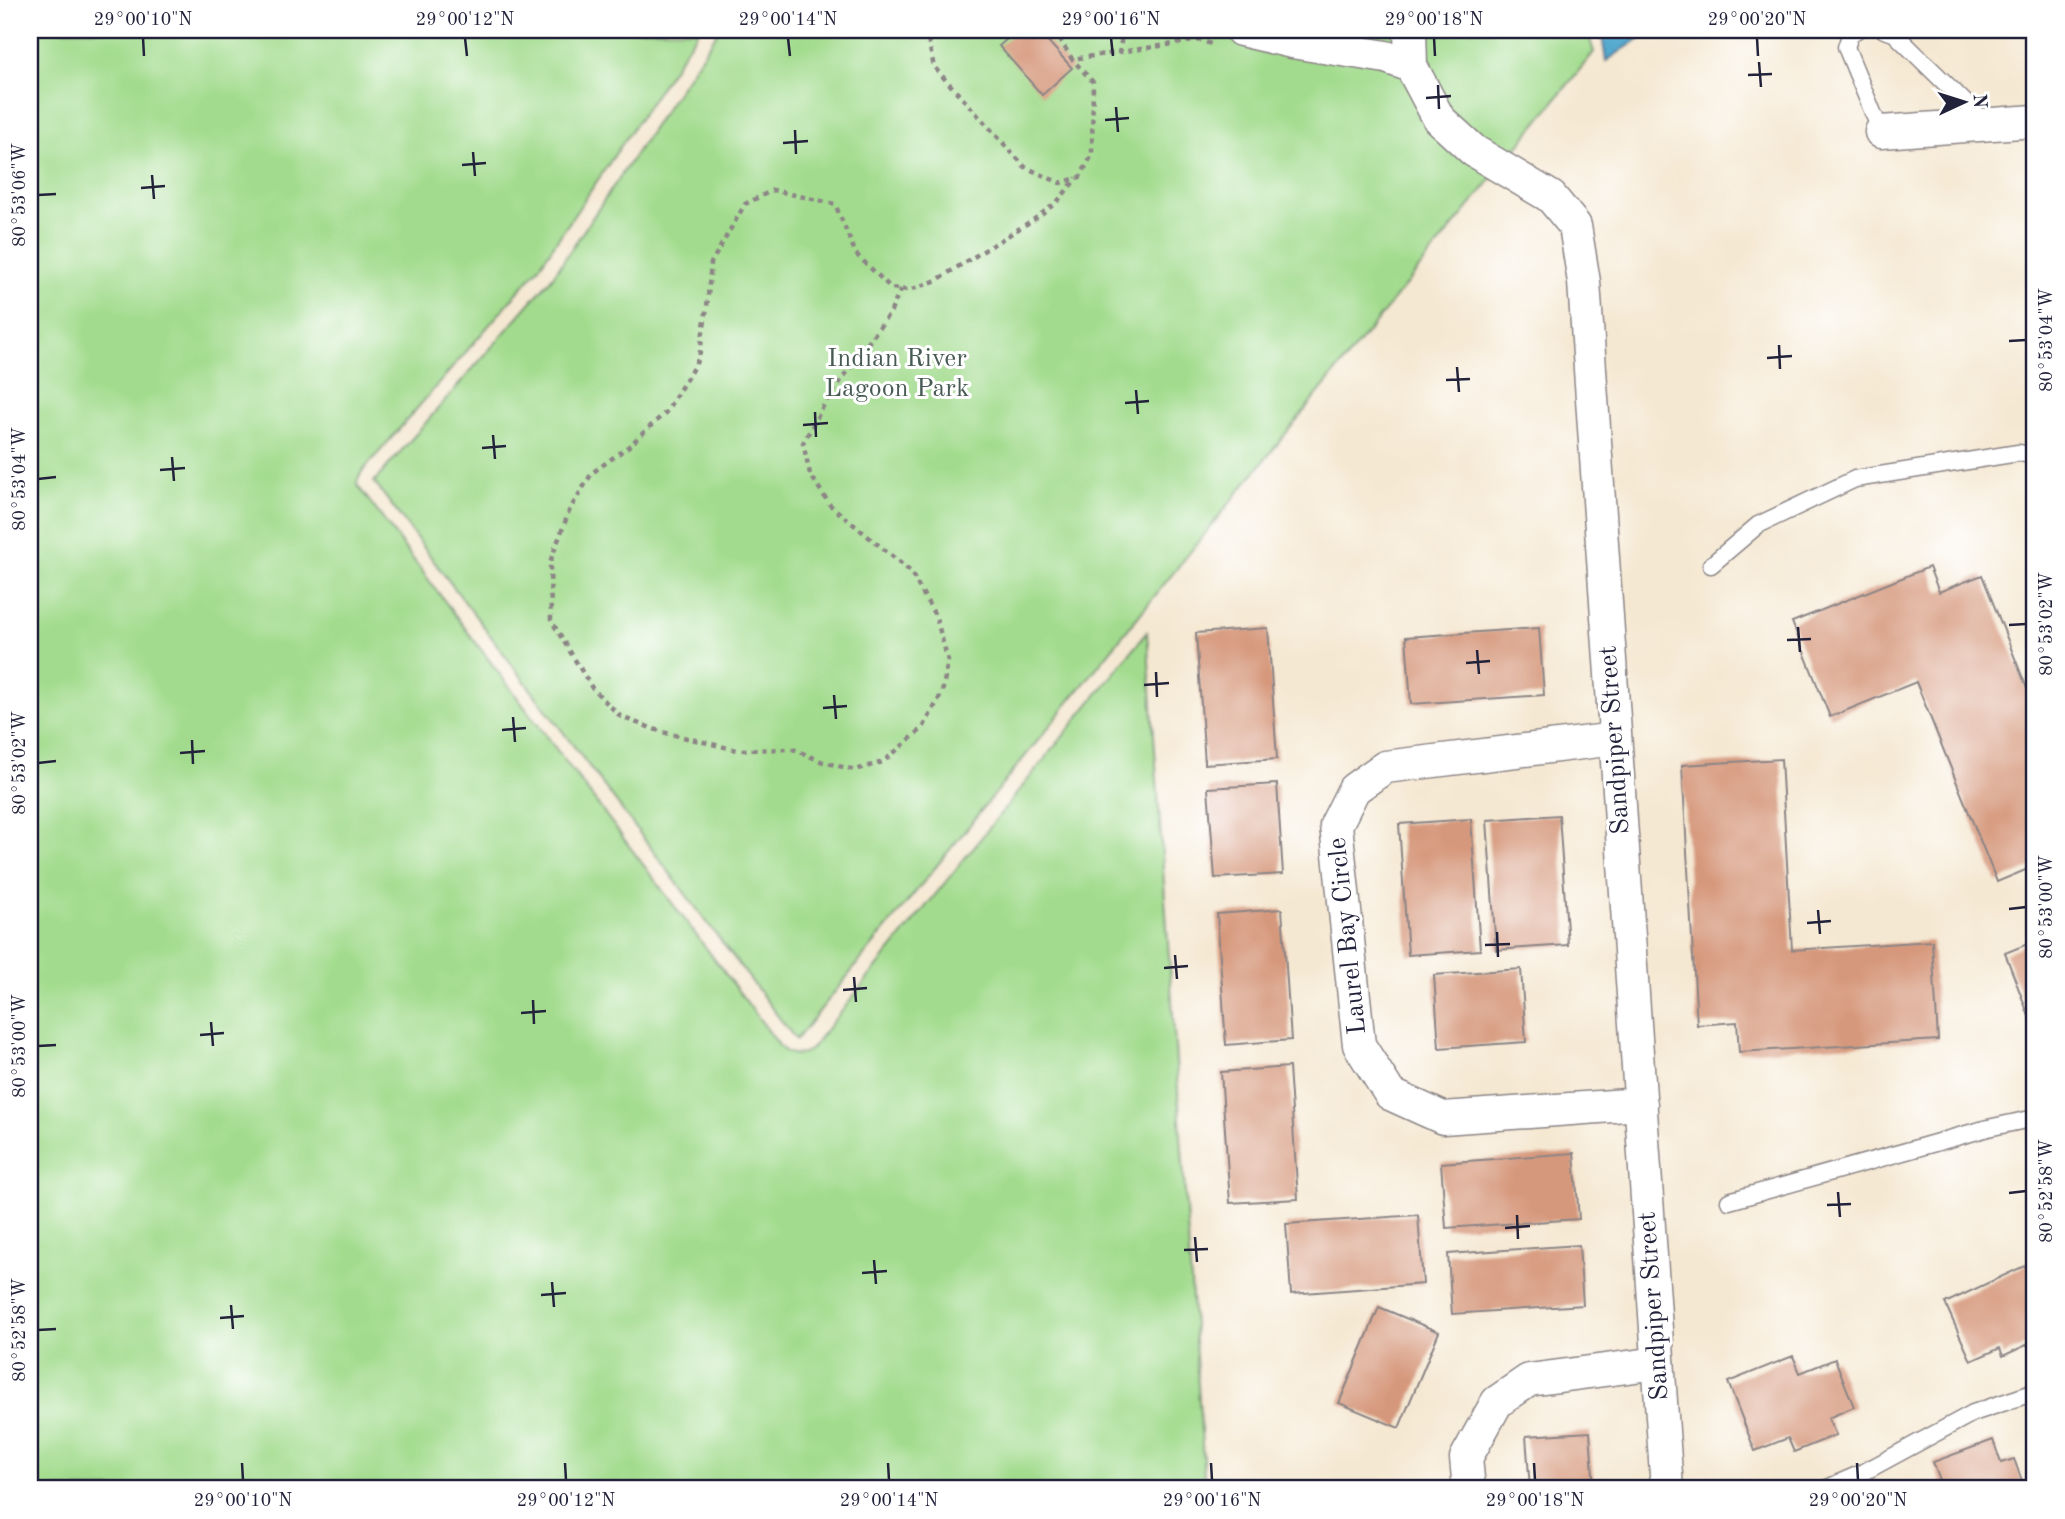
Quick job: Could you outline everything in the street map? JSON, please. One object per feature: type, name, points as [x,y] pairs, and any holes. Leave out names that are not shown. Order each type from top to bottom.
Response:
[{"type":"street","name":"Sandpiper Street","points":[[1410,30],[1411,66],[1439,119],[1474,151],[1551,197],[1575,226],[1584,282],[1667,1489]]},
{"type":"street","points":[[1230,38],[1292,42],[1386,57],[1411,66]]},
{"type":"street","points":[[1881,132],[2035,121]]},
{"type":"street","name":"Laurel Bay Circle","points":[[1615,739],[1385,767],[1354,789],[1336,825],[1359,1045],[1390,1094],[1443,1118],[1641,1104]]},
{"type":"street","points":[[1469,1489],[1466,1458],[1497,1402],[1529,1380],[1658,1363]]},
{"type":"lane","points":[[1857,30],[1851,33],[1846,47],[1881,132]]},
{"type":"lane","points":[[1884,30],[1894,33],[1987,124]]},
{"type":"lane","points":[[1711,565],[1758,525],[1855,479],[2018,453],[2035,455]]},
{"type":"lane","points":[[1730,1201],[1988,1128],[2035,1118]]},
{"type":"lane","points":[[1825,1489],[1864,1472],[1973,1413],[2035,1391]]},
{"type":"path","points":[[926,30],[934,67],[1025,167],[1060,183],[1077,178]]},
{"type":"path","points":[[901,289],[891,311],[825,403],[803,443],[810,474],[830,505],[910,571],[936,617],[948,661],[942,693],[923,728],[883,762],[855,770],[823,762],[793,748],[737,750],[662,732],[621,717],[592,688],[551,620],[550,562],[570,509],[592,473],[629,446],[666,411],[699,358],[710,263],[745,204],[773,190],[835,204],[856,254],[891,288],[901,289],[909,290],[937,280],[1037,218],[1057,202],[1080,177],[1093,155],[1093,82],[1072,59],[1054,30]]},
{"type":"path","points":[[1119,54],[1123,30]]},
{"type":"path","points":[[1072,59],[1119,54],[1152,46],[1230,38]]},
{"type":"green space","points":[[30,30],[699,30],[537,270],[361,473],[358,486],[782,1049],[793,1054],[811,1049],[1147,632],[1205,1489],[30,1489]]},
{"type":"green space","name":"Indian River Lagoon Park","points":[[719,30],[1587,30],[1594,52],[796,1040],[374,482],[551,279]]},
{"type":"water","points":[[1601,30],[1652,30],[1606,61]]},
{"type":"building","points":[[1017,30],[1038,30],[1072,68],[1042,95],[999,46]]},
{"type":"building","points":[[1929,567],[1939,592],[1982,575],[2035,709],[2035,866],[1997,882],[1916,682],[1830,717],[1792,622]]},
{"type":"building","points":[[1268,628],[1277,759],[1205,764],[1196,633]]},
{"type":"building","points":[[1539,628],[1544,695],[1411,704],[1406,637]]},
{"type":"building","points":[[1781,759],[1792,950],[1932,941],[1938,1040],[1739,1052],[1737,1022],[1697,1025],[1682,765]]},
{"type":"building","points":[[1277,784],[1283,874],[1215,878],[1208,788]]},
{"type":"building","points":[[1559,815],[1568,945],[1496,950],[1487,820]]},
{"type":"building","points":[[1471,819],[1480,950],[1408,955],[1399,824]]},
{"type":"building","points":[[1282,909],[1291,1040],[1226,1045],[1217,914]]},
{"type":"building","points":[[2035,941],[2035,1032],[2005,953]]},
{"type":"building","points":[[1521,969],[1526,1042],[1439,1048],[1434,975]]},
{"type":"building","points":[[1289,1067],[1298,1199],[1230,1203],[1221,1072]]},
{"type":"building","points":[[1574,1153],[1579,1219],[1446,1228],[1441,1163]]},
{"type":"building","points":[[1418,1215],[1423,1284],[1291,1294],[1286,1224]]},
{"type":"building","points":[[1579,1245],[1583,1305],[1452,1314],[1448,1254]]},
{"type":"building","points":[[2035,1261],[2035,1341],[2003,1356],[2000,1348],[1971,1361],[1945,1303]]},
{"type":"building","points":[[1379,1307],[1439,1332],[1399,1428],[1339,1403]]},
{"type":"building","points":[[1793,1356],[1800,1373],[1835,1359],[1854,1407],[1828,1418],[1836,1435],[1794,1452],[1788,1438],[1755,1451],[1728,1382]]},
{"type":"building","points":[[1590,1432],[1594,1489],[1530,1489],[1526,1436]]},
{"type":"building","points":[[1993,1440],[2001,1463],[2014,1459],[2025,1489],[1943,1489],[1933,1462]]}]
